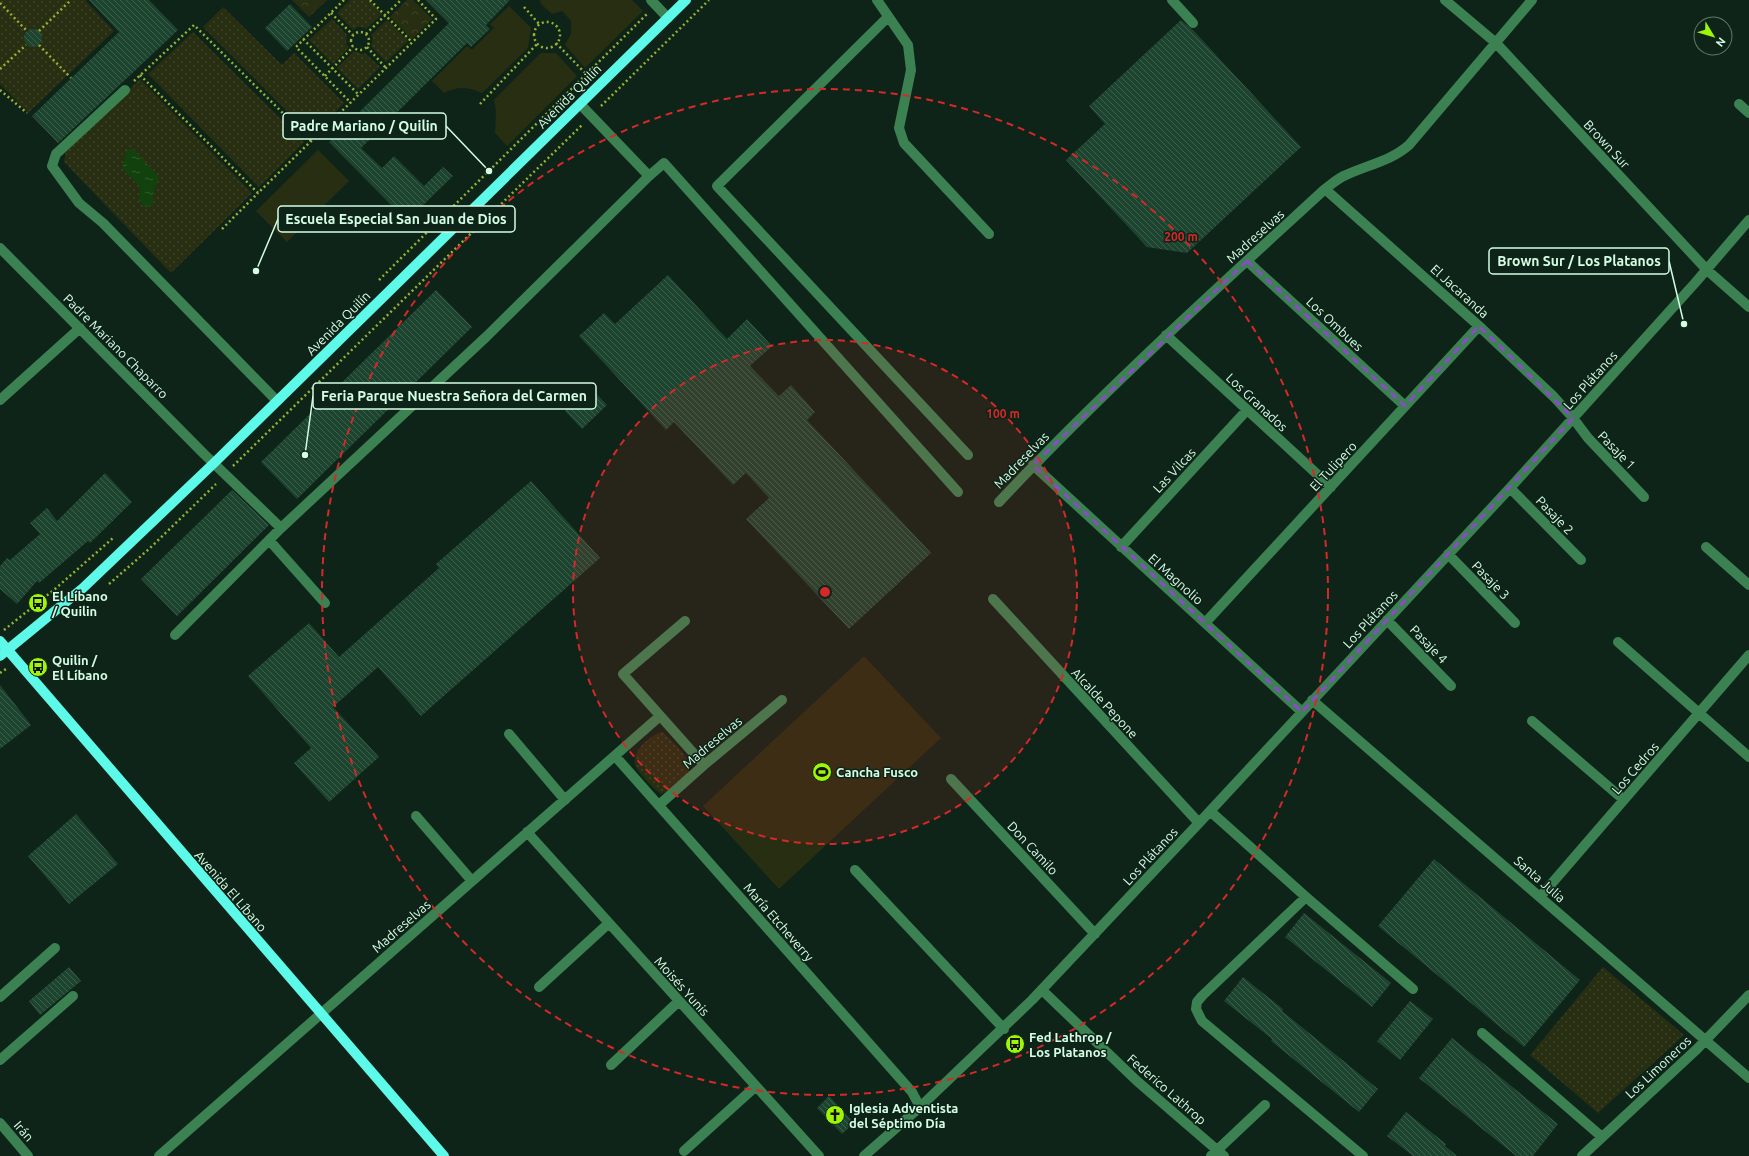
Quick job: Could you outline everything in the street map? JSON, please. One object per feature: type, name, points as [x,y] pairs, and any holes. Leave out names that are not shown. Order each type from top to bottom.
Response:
[{"type":"main road","name":"Avenida Quilín","points":[[4,653],[83,588],[214,463],[686,0]]},
{"type":"main road","name":"Avenida El Líbano","points":[[0,641],[4,653],[444,1156]]},
{"type":"street","points":[[877,0],[908,45],[911,70],[899,128],[904,143],[989,234]]},
{"type":"street","points":[[1172,0],[1193,23]]},
{"type":"street","name":"Brown Sur","points":[[1445,0],[1496,43],[1706,270],[1749,307]]},
{"type":"street","name":"Madreselvas","points":[[998,502],[1033,465],[1166,335],[1325,189],[1346,175],[1403,151],[1532,0]]},
{"type":"street","points":[[654,3],[668,18]]},
{"type":"street","points":[[888,17],[717,186],[968,455]]},
{"type":"street","points":[[125,90],[56,154],[52,166],[79,203],[103,223],[277,401]]},
{"type":"street","points":[[580,104],[649,176]]},
{"type":"street","points":[[1739,104],[1749,113]]},
{"type":"street","points":[[175,636],[281,528],[486,337],[664,163],[958,492]]},
{"type":"street","name":"El Jacaranda","points":[[1325,189],[1479,326],[1554,396],[1573,418]]},
{"type":"street","name":"Los Plátanos","points":[[864,1156],[920,1107],[1004,1029],[1095,934],[1510,488],[1749,220]]},
{"type":"street","name":"Padre Mariano Chaparro","points":[[0,248],[214,463],[281,528]]},
{"type":"street","name":"Los Ombues","points":[[1247,261],[1405,406]]},
{"type":"street","name":"El Tulipero","points":[[1205,623],[1479,326]]},
{"type":"street","points":[[0,400],[80,328]]},
{"type":"street","name":"Los Granados","points":[[1166,335],[1331,487]]},
{"type":"street","name":"Las Vilcas","points":[[1121,548],[1247,410]]},
{"type":"street","name":"Pasaje 1","points":[[1573,418],[1588,438],[1644,497]]},
{"type":"street","name":"El Magnolio","points":[[1033,465],[1121,548],[1302,712]]},
{"type":"street","name":"Pasaje 2","points":[[1510,488],[1580,560]]},
{"type":"street","points":[[269,540],[325,603]]},
{"type":"street","points":[[1706,547],[1749,585]]},
{"type":"street","name":"Pasaje 3","points":[[1448,554],[1515,624]]},
{"type":"street","name":"Alcalde Pepone","points":[[993,599],[1199,823]]},
{"type":"street","name":"Pasaje 4","points":[[1387,620],[1452,686]]},
{"type":"street","points":[[685,621],[624,674],[704,765]]},
{"type":"street","points":[[1618,642],[1749,757]]},
{"type":"street","name":"Los Cedros","points":[[1540,897],[1749,655]]},
{"type":"street","name":"Madreselvas","points":[[659,805],[704,765],[782,700]]},
{"type":"street","name":"Santa Julia","points":[[1312,700],[1749,1078]]},
{"type":"street","name":"Madreselvas","points":[[160,1156],[660,716]]},
{"type":"street","points":[[1532,721],[1624,800]]},
{"type":"street","points":[[509,734],[565,800]]},
{"type":"street","name":"María Etcheverry","points":[[615,756],[912,1092],[920,1107]]},
{"type":"street","name":"Don Camilo","points":[[952,779],[1095,934]]},
{"type":"street","points":[[1210,811],[1306,897],[1413,989]]},
{"type":"street","points":[[416,816],[472,881]]},
{"type":"street","name":"Moisés Yunis","points":[[527,832],[755,1087],[819,1156]]},
{"type":"street","points":[[855,870],[1004,1029]]},
{"type":"street","points":[[1306,897],[1202,996],[1197,1002],[1197,1015],[1202,1021],[1363,1156]]},
{"type":"street","points":[[539,987],[609,923]]},
{"type":"street","points":[[0,997],[55,948]]},
{"type":"street","name":"Federico Lathrop","points":[[1042,990],[1132,1076],[1218,1154]]},
{"type":"street","name":"Los Limoneros","points":[[1582,1156],[1705,1040],[1749,995]]},
{"type":"street","points":[[0,1060],[73,996]]},
{"type":"street","points":[[611,1065],[678,1001]]},
{"type":"street","points":[[1482,1034],[1602,1137]]},
{"type":"street","points":[[684,1151],[755,1087]]},
{"type":"street","points":[[1218,1154],[1264,1105]]},
{"type":"street","name":"Irán","points":[[0,1123],[28,1156]]},
{"type":"path","points":[[39,31],[71,0]]},
{"type":"path","points":[[344,0],[296,47],[351,102]]},
{"type":"path","points":[[370,0],[412,42]]},
{"type":"path","points":[[366,34],[401,0]]},
{"type":"path","points":[[222,229],[436,18],[418,0]]},
{"type":"path","points":[[0,3],[27,31]]},
{"type":"path","points":[[378,281],[654,3]]},
{"type":"path","points":[[524,7],[540,25]]},
{"type":"path","points":[[331,13],[353,35]]},
{"type":"path","points":[[548,22],[552,23],[558,28],[560,36],[556,44],[545,47],[538,43],[535,36],[537,28],[540,25],[548,22]]},
{"type":"path","points":[[125,90],[194,24],[311,141]]},
{"type":"path","points":[[366,34],[358,32],[353,35],[351,41],[353,47],[359,50],[367,48]]},
{"type":"path","points":[[366,34],[369,42],[367,48]]},
{"type":"path","points":[[303,39],[359,95]]},
{"type":"path","points":[[480,104],[538,43]]},
{"type":"path","points":[[556,44],[582,71]]},
{"type":"path","points":[[0,69],[26,45]]},
{"type":"path","points":[[40,45],[71,78]]},
{"type":"path","points":[[325,76],[353,47]]},
{"type":"path","points":[[367,48],[386,68]]},
{"type":"path","points":[[140,75],[258,193]]},
{"type":"path","points":[[0,90],[27,113]]},
{"type":"path","points":[[0,633],[55,589],[118,534]]},
{"type":"highlighted area","points":[[1247,261],[1405,406],[1479,326],[1573,418],[1302,712],[1033,465]]},
{"type":"green space","points":[[0,0],[85,0],[114,31],[28,113],[0,84]]},
{"type":"green space","points":[[292,0],[327,0],[309,17]]},
{"type":"green space","points":[[350,0],[369,0],[382,14],[366,29],[360,27],[353,30],[337,13]]},
{"type":"green space","points":[[407,0],[413,0],[432,19],[412,39],[390,17]]},
{"type":"green space","points":[[540,0],[632,0],[643,11],[585,68],[565,45],[571,34],[571,21],[562,11],[552,14],[541,4]]},
{"type":"green space","points":[[509,6],[531,28],[528,48],[482,93],[472,89],[458,88],[444,93],[432,81],[467,46],[472,50],[494,28],[490,24]]},
{"type":"green space","points":[[223,7],[282,65],[294,53],[344,103],[312,136],[203,27]]},
{"type":"green space","points":[[332,19],[347,35],[346,44],[349,47],[333,64],[309,40]]},
{"type":"green space","points":[[387,20],[408,41],[386,62],[371,46],[373,38],[371,35]]},
{"type":"green space","points":[[193,32],[304,142],[259,187],[148,74]]},
{"type":"green space","points":[[354,51],[362,54],[365,53],[380,67],[358,89],[337,68]]},
{"type":"green space","points":[[541,53],[556,53],[577,76],[507,146],[495,133],[496,111],[494,100]]},
{"type":"green space","points":[[140,79],[252,193],[171,273],[64,162],[66,151]]},
{"type":"green space","points":[[318,150],[349,181],[287,242],[256,211]]},
{"type":"green space","name":"Cancha Fusco","points":[[864,656],[941,738],[779,889],[703,806]]},
{"type":"green space","points":[[663,732],[676,745],[684,755],[689,766],[689,772],[672,789],[661,794],[642,776],[636,767],[635,759],[643,744]]},
{"type":"green space","points":[[1603,967],[1684,1035],[1598,1113],[1530,1055]]},
{"type":"water","points":[[132,148],[159,177],[154,192],[153,205],[145,207],[139,201],[140,186],[122,168],[127,150]]},
{"type":"building","points":[[89,0],[149,0],[178,30],[58,143],[32,116],[119,32]]},
{"type":"building","points":[[426,0],[510,0],[486,25],[490,29],[471,47],[467,43],[361,148],[382,168],[394,156],[424,186],[443,167],[453,176],[407,221],[329,142],[449,23]]},
{"type":"building","points":[[290,4],[312,27],[287,51],[265,28]]},
{"type":"building","points":[[1181,20],[1192,29],[1301,147],[1187,253],[1147,247],[1066,160],[1105,124],[1089,106]]},
{"type":"building","points":[[29,29],[37,29],[42,34],[40,45],[37,47],[29,47],[24,42],[24,34]]},
{"type":"building","points":[[668,275],[727,339],[747,319],[772,346],[750,366],[779,396],[791,385],[815,412],[807,420],[931,553],[849,629],[746,519],[769,498],[746,473],[733,485],[674,422],[666,430],[579,336],[604,313],[615,324]]},
{"type":"building","points":[[436,290],[472,327],[297,499],[261,462]]},
{"type":"building","points":[[590,387],[607,405],[582,429],[565,411]]},
{"type":"building","points":[[105,473],[132,502],[90,543],[88,541],[39,583],[37,581],[17,604],[0,589],[0,566],[7,558],[10,560],[40,534],[30,523],[47,508],[57,521]]},
{"type":"building","points":[[531,481],[600,558],[421,716],[378,667],[333,707],[379,757],[329,802],[294,763],[311,748],[248,676],[309,623],[339,657],[439,568],[436,564]]},
{"type":"building","points":[[232,490],[269,525],[177,616],[141,579]]},
{"type":"building","points":[[0,685],[31,725],[0,749]]},
{"type":"building","points":[[76,814],[118,864],[69,904],[28,856]]},
{"type":"building","points":[[1434,859],[1580,980],[1524,1047],[1378,926]]},
{"type":"building","points":[[1304,913],[1391,983],[1372,1007],[1285,937]]},
{"type":"building","points":[[69,967],[81,981],[40,1015],[29,1001]]},
{"type":"building","points":[[1243,977],[1283,1009],[1282,1011],[1378,1089],[1359,1112],[1224,1001]]},
{"type":"building","points":[[1410,1001],[1433,1019],[1400,1060],[1377,1041]]},
{"type":"building","points":[[1452,1038],[1558,1124],[1533,1156],[1516,1156],[1419,1078]]},
{"type":"building","name":"Iglesia Adventista del Séptimo Día","points":[[829,1096],[854,1123],[842,1134],[817,1108]]},
{"type":"building","points":[[1406,1112],[1446,1144],[1445,1146],[1457,1156],[1413,1156],[1387,1136]]},
{"type":"place","name":"Padre Mariano / Quilin","points":[[489,171]]},
{"type":"place","name":"Escuela Especial San Juan de Dios","points":[[256,271]]},
{"type":"place","name":"Brown Sur / Los Platanos","points":[[1684,324]]},
{"type":"place","name":"Feria Parque Nuestra Señora del Carmen","points":[[305,455]]},
{"type":"place","name":"El Líbano / Quilin","points":[[38,603]]},
{"type":"place","name":"Quilin / El Líbano","points":[[38,667]]},
{"type":"place","name":"Cancha Fusco","points":[[822,772]]},
{"type":"place","name":"Fed Lathrop / Los Platanos","points":[[1015,1044]]},
{"type":"place","name":"Iglesia Adventista del Séptimo Día","points":[[835,1115]]}]
